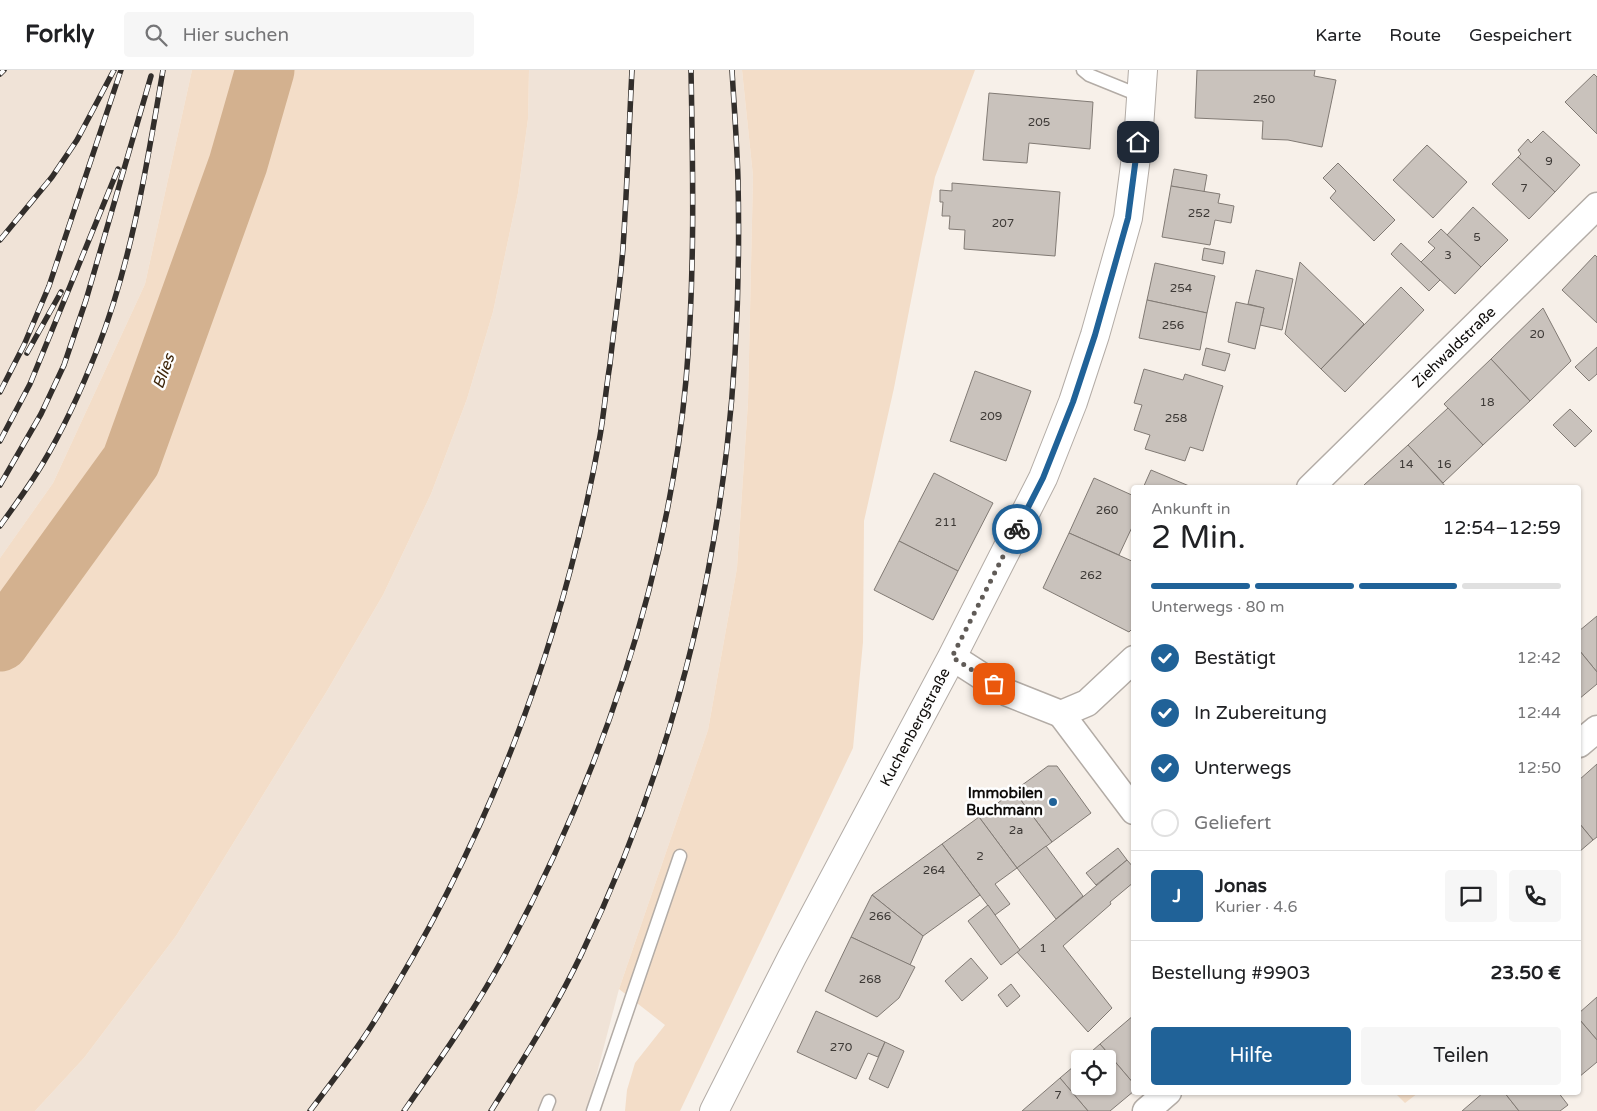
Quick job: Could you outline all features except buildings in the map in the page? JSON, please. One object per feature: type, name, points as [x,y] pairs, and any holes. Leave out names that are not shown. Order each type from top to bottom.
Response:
[{"type":"main road","name":"Kuchenbergstraße","points":[[714,1111],[792,957],[952,657],[1043,478],[1076,394],[1095,335],[1128,218],[1138,142],[1142,83]]},
{"type":"street","name":"Ziehwaldstraße","points":[[1313,485],[1597,206]]},
{"type":"street","points":[[952,657],[1008,693],[1061,714],[1131,807]]},
{"type":"street","points":[[1061,714],[1087,703],[1131,662]]},
{"type":"street","points":[[1581,742],[1597,729]]},
{"type":"street","points":[[1146,1111],[1165,1095]]},
{"type":"lane","points":[[1083,70],[1089,75],[1142,83]]},
{"type":"lane","points":[[593,1111],[680,856]]},
{"type":"shaded area","points":[[0,70],[192,70],[145,284],[53,483],[0,558]]},
{"type":"shaded area","points":[[192,70],[529,70],[528,119],[518,193],[493,312],[467,399],[431,494],[383,595],[327,691],[176,936],[84,1058],[35,1111],[0,1111],[0,558],[53,483],[145,284]]},
{"type":"shaded area","points":[[529,70],[742,70],[753,176],[748,402],[737,568],[708,730],[619,989],[587,1111],[35,1111],[84,1058],[176,936],[327,691],[383,595],[431,494],[467,399],[493,312],[518,193],[528,119]]},
{"type":"shaded area","points":[[742,70],[975,70],[935,177],[894,388],[864,521],[863,642],[853,748],[680,1111],[625,1111],[627,1090],[635,1063],[665,1025],[619,989],[708,730],[737,568],[748,402],[753,176]]},
{"type":"shaded area","points":[[1397,1095],[1415,1095],[1405,1103]]},
{"type":"waterway","name":"Blies","points":[[0,642],[131,461],[238,164],[265,70]]},
{"type":"railway","points":[[0,74],[4,70]]},
{"type":"railway","points":[[0,240],[52,177],[77,140],[114,70]]},
{"type":"railway","points":[[0,392],[24,345],[49,286],[121,70]]},
{"type":"railway","points":[[0,526],[33,479],[58,436],[97,350],[120,282],[129,247],[151,141],[163,70]]},
{"type":"railway","points":[[310,1111],[372,1025],[413,957],[450,887],[484,815],[514,742],[541,667],[565,591],[584,514],[601,427],[610,364],[623,248],[632,70]]},
{"type":"railway","points":[[404,1111],[480,997],[503,958],[537,891],[569,822],[598,751],[623,678],[645,604],[663,530],[677,455],[686,380],[692,264],[691,70]]},
{"type":"railway","points":[[491,1111],[560,995],[609,894],[656,770],[692,643],[707,578],[718,513],[733,381],[737,313],[739,212],[732,70]]},
{"type":"railway","points":[[0,485],[41,414],[64,365],[86,300],[151,76]]},
{"type":"railway","points":[[0,441],[30,384],[118,169]]},
{"type":"railway","points":[[27,353],[61,292]]},
{"type":"way so far","points":[[994,684],[952,657],[1017,529]]},
{"type":"place","name":"Immobilen Buchmann","points":[[1053,802]]},
{"type":"route","points":[[1017,529],[1043,478],[1073,402],[1095,335],[1128,218],[1138,142]]}]
